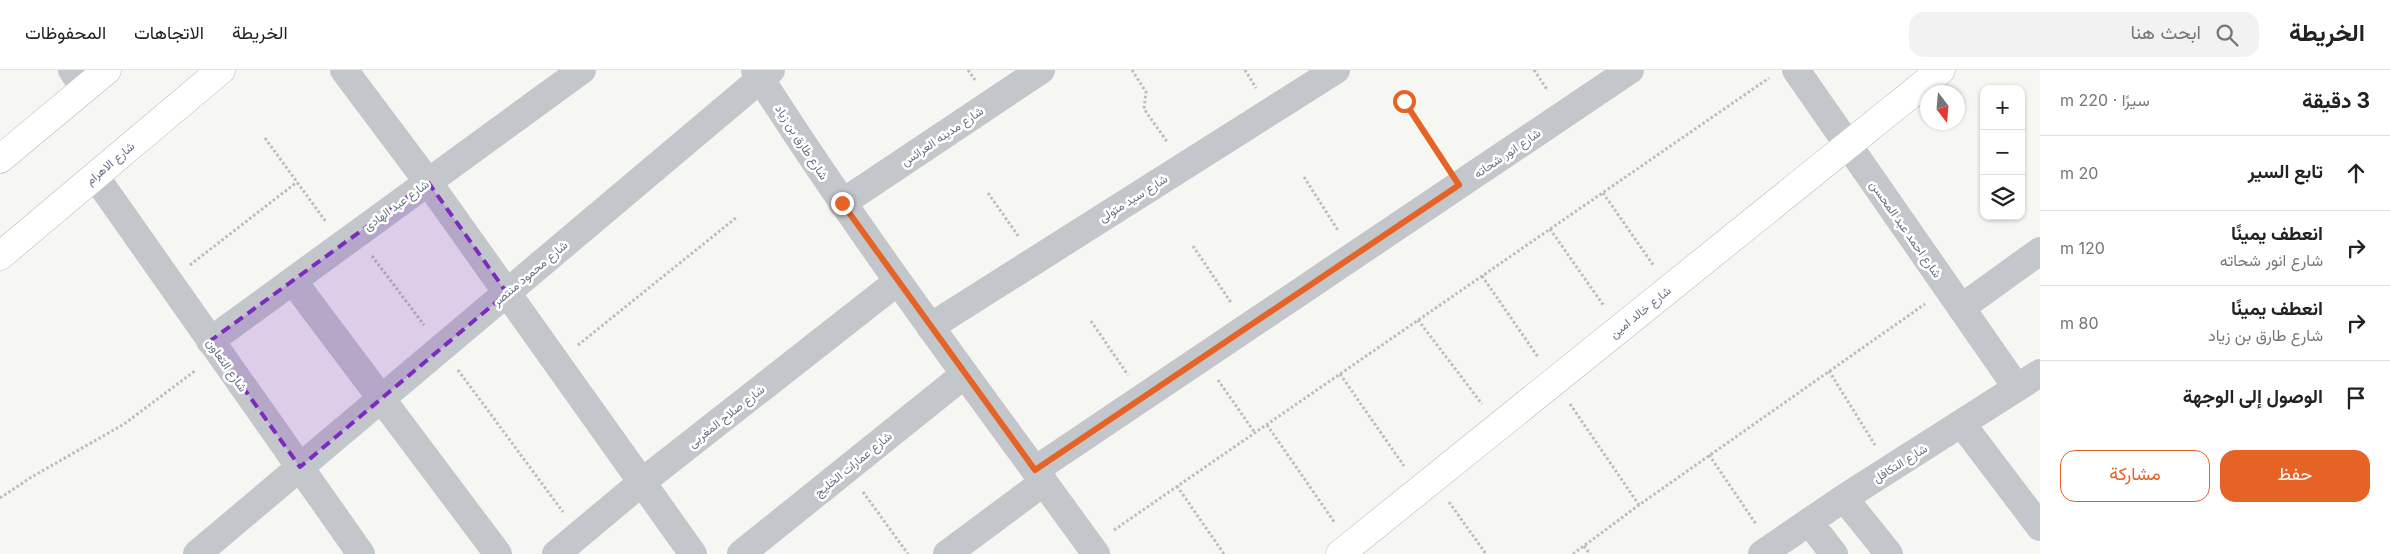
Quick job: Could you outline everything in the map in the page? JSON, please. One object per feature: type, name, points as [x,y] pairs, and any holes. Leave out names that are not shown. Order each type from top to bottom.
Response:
[{"type":"main road","points":[[0,159],[78,79],[107,70]]},
{"type":"main road","name":"شارع الاهرام","points":[[0,256],[221,70]]},
{"type":"main road","name":"شارع خالد امين","points":[[1345,550],[1941,70]]},
{"type":"street","points":[[344,70],[428,182],[693,554]]},
{"type":"street","name":"شارع عبد الهادى","points":[[214,347],[293,281],[582,70]]},
{"type":"street","name":"شارع مدينه العرائس","points":[[842,203],[1041,70]]},
{"type":"street","name":"شارع سيد متولى","points":[[930,327],[1336,70]]},
{"type":"street","name":"شارع انور شحاته","points":[[947,554],[1040,476],[1144,398],[1630,70]]},
{"type":"street","name":"شارع طارق بن زياد","points":[[762,73],[842,203],[930,327],[1094,550]]},
{"type":"street","name":"شارع محمود منتصر","points":[[197,554],[507,293],[762,73]]},
{"type":"street","name":"شارع احمد عبد المحسن","points":[[1784,73],[1848,145],[1954,298],[2034,378]]},
{"type":"street","name":"شارع التعاون","points":[[95,176],[361,554]]},
{"type":"street","points":[[1954,298],[2040,251]]},
{"type":"street","points":[[293,281],[498,554]]},
{"type":"street","name":"شارع صلاح المغربى","points":[[556,554],[642,482],[898,282]]},
{"type":"street","name":"شارع عمارات الخليج","points":[[741,554],[965,374]]},
{"type":"street","name":"شارع التكافل","points":[[1766,551],[1890,468],[2034,378]]},
{"type":"street","points":[[1962,424],[2040,527]]},
{"type":"street","points":[[1844,498],[1889,554]]},
{"type":"street","points":[[1809,522],[1834,554]]},
{"type":"path","points":[[1132,70],[1146,92],[1144,108],[1184,166]]},
{"type":"path","points":[[1094,550],[1177,486],[1550,229],[1784,73]]},
{"type":"path","points":[[1404,101],[1459,185]]},
{"type":"path","points":[[265,138],[297,182],[441,348],[580,534]]},
{"type":"path","points":[[1304,177],[1354,256]]},
{"type":"path","points":[[168,282],[297,182]]},
{"type":"path","points":[[988,193],[1035,260]]},
{"type":"path","points":[[1603,193],[1670,289]]},
{"type":"path","points":[[556,362],[737,217]]},
{"type":"path","points":[[1550,229],[1620,329]]},
{"type":"path","points":[[1193,246],[1247,328]]},
{"type":"path","points":[[1482,276],[1638,504]]},
{"type":"path","points":[[1573,554],[1638,504],[1829,371],[1954,298]]},
{"type":"path","points":[[1418,320],[1498,426]]},
{"type":"path","points":[[1091,322],[1144,398]]},
{"type":"path","points":[[0,498],[30,478],[124,424],[214,347]]},
{"type":"path","points":[[1202,358],[1255,433]]},
{"type":"path","points":[[1829,371],[1890,468]]},
{"type":"path","points":[[1340,374],[1426,484],[1486,554]]},
{"type":"path","points":[[1267,425],[1345,550]]},
{"type":"path","points":[[1710,455],[1766,551]]},
{"type":"path","points":[[846,469],[908,554]]},
{"type":"path","points":[[1177,486],[1224,554]]},
{"type":"path","points":[[1584,546],[1590,554]]},
{"type":"highlighted area","points":[[428,182],[507,293],[300,467],[210,341]]},
{"type":"route","points":[[842,203],[1035,470],[1459,185],[1404,101]]}]
